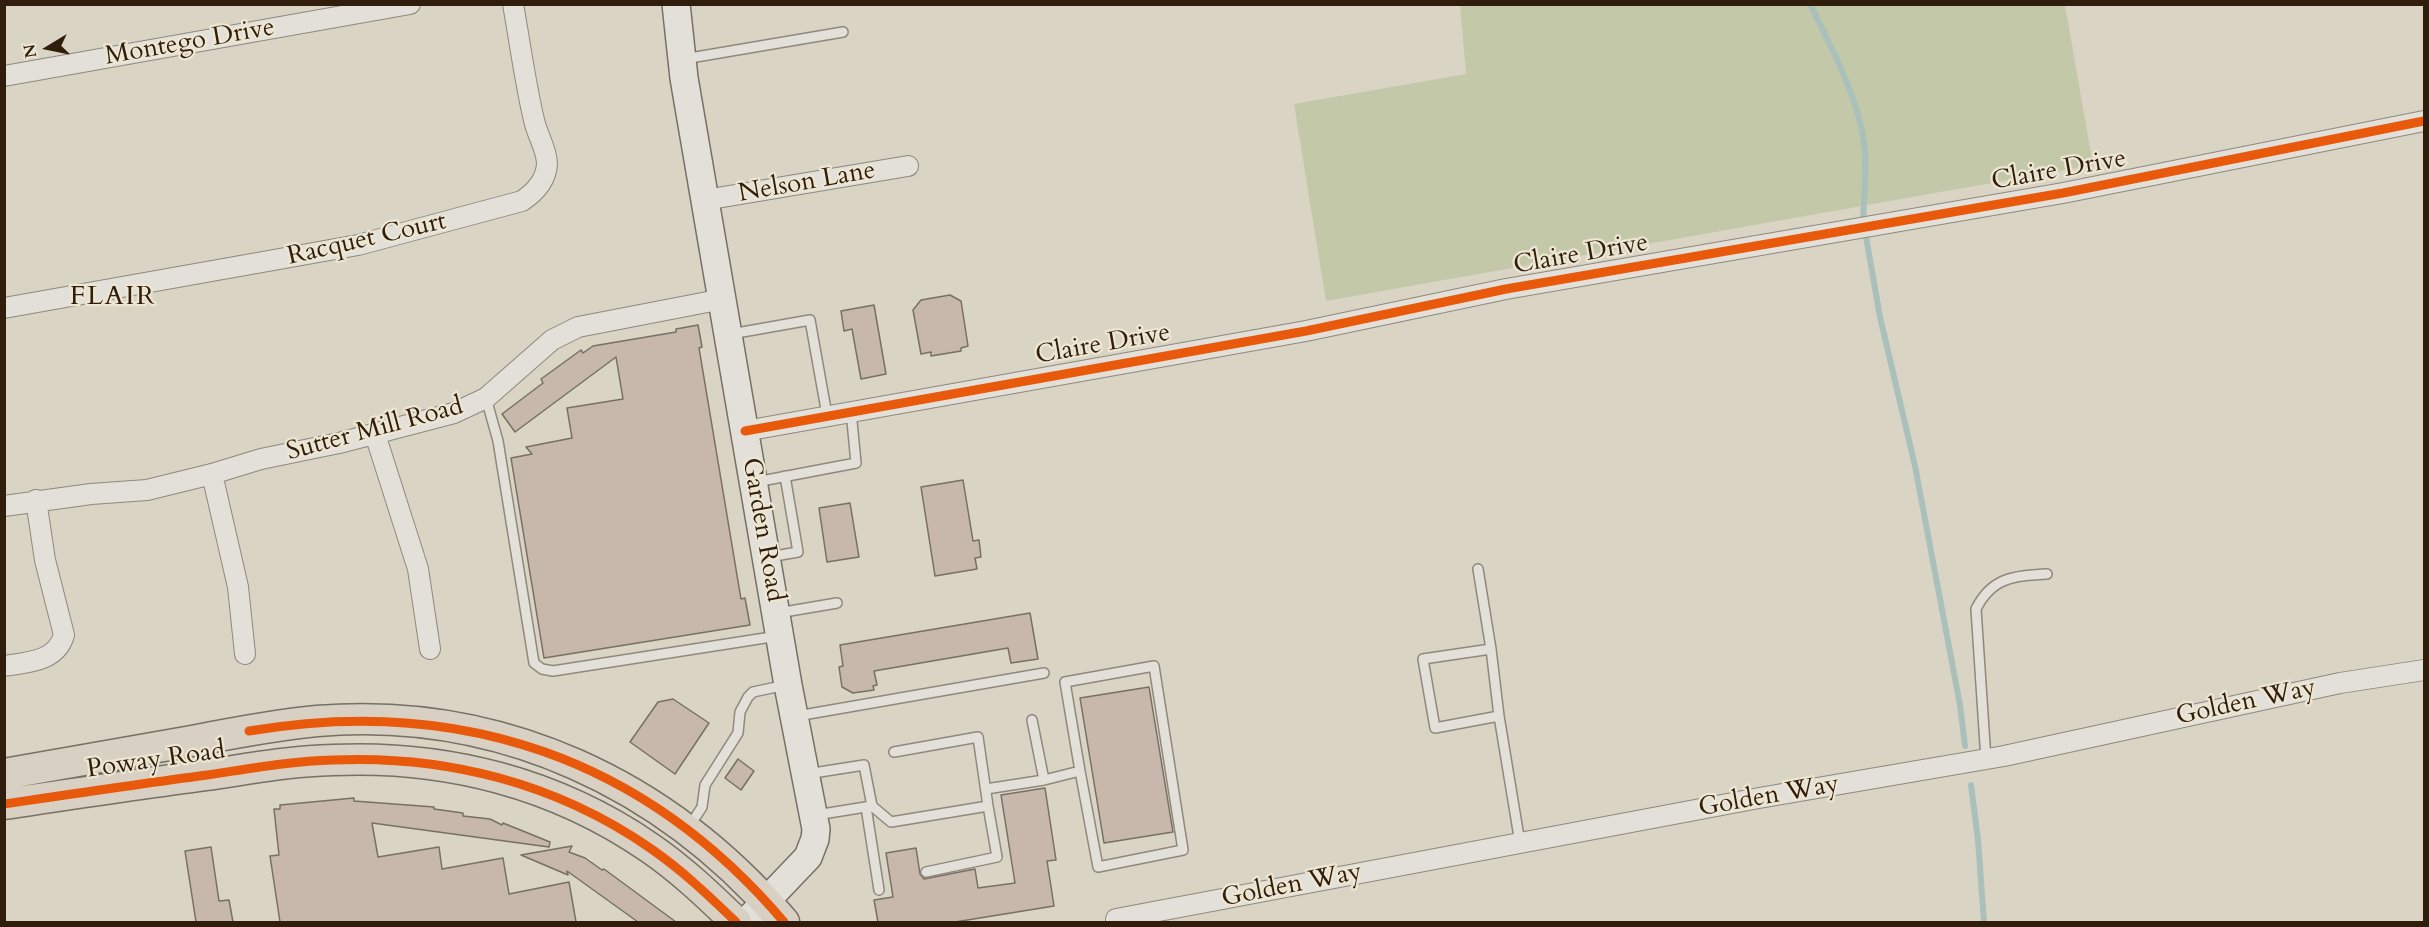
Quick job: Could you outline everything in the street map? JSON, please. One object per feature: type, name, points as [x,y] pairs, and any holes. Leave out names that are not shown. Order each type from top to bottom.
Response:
[{"type":"main road","name":"Poway Road","points":[[4,774],[283,725],[350,720],[402,721],[459,728],[492,735],[554,755],[619,785],[687,829],[730,864],[784,922]]},
{"type":"main road","name":"Poway Road","points":[[4,804],[313,761],[369,759],[422,762],[457,767],[538,789],[599,817],[625,832],[673,866],[736,922]]},
{"type":"street","name":"Montego Drive","points":[[4,76],[410,4]]},
{"type":"street","name":"Racquet Court","points":[[4,308],[358,245],[522,201],[533,194],[542,181],[547,165],[544,147],[534,120],[513,4]]},
{"type":"street","name":"Garden Road","points":[[676,4],[681,60],[788,685],[807,774],[816,839],[808,857],[746,922]]},
{"type":"street","name":"Claire Drive","points":[[745,431],[1306,331],[1506,289],[2063,193],[2424,121]]},
{"type":"street","points":[[2370,132],[2424,134]]},
{"type":"street","name":"Nelson Lane","points":[[705,200],[908,166]]},
{"type":"street","name":"Sutter Mill Road","points":[[4,506],[36,500],[147,490],[261,459],[375,434],[454,413],[486,398],[552,340],[578,327],[723,299]]},
{"type":"street","points":[[375,434],[418,569],[430,649]]},
{"type":"street","points":[[212,474],[238,587],[245,654]]},
{"type":"street","points":[[4,666],[43,659],[61,644],[64,635],[45,560],[36,500]]},
{"type":"street","name":"Golden Way","points":[[1116,922],[1116,919],[1759,798],[1986,760],[2340,683],[2424,670]]},
{"type":"lane","points":[[681,60],[843,32]]},
{"type":"lane","points":[[729,334],[810,320],[827,415]]},
{"type":"lane","points":[[486,398],[498,441],[534,663],[543,669],[553,671],[778,624],[837,603]]},
{"type":"lane","points":[[754,483],[856,463],[851,411]]},
{"type":"lane","points":[[766,557],[798,552],[785,476]]},
{"type":"lane","points":[[1478,569],[1520,843]]},
{"type":"lane","points":[[1986,760],[1976,609],[1983,594],[1994,585],[2018,576],[2048,574]]},
{"type":"lane","points":[[1491,649],[1423,659],[1435,728],[1499,716]]},
{"type":"lane","points":[[1154,666],[1184,850],[1098,867],[1080,771],[1065,682],[1154,666]]},
{"type":"lane","points":[[795,717],[1044,673]]},
{"type":"lane","points":[[687,829],[702,807],[705,785],[738,733],[740,712],[748,697],[753,692],[788,685]]},
{"type":"lane","points":[[1032,720],[1044,780]]},
{"type":"lane","points":[[894,752],[978,737],[997,857],[926,872]]},
{"type":"lane","points":[[807,774],[864,765],[879,890]]},
{"type":"lane","points":[[986,789],[1044,780],[1080,771]]},
{"type":"lane","points":[[814,816],[869,807],[891,822],[988,806]]},
{"type":"green space","points":[[1460,5],[2065,5],[2093,165],[1326,301],[1294,104],[1466,74]]},
{"type":"building","points":[[950,295],[961,301],[968,346],[961,348],[961,351],[931,356],[931,352],[921,354],[913,310],[921,300]]},
{"type":"building","points":[[874,305],[886,374],[861,379],[852,329],[844,331],[841,311]]},
{"type":"building","points":[[698,325],[702,347],[699,348],[741,599],[745,598],[750,625],[544,658],[511,458],[532,454],[526,447],[572,438],[567,408],[623,399],[616,357],[515,432],[502,414],[543,383],[541,379],[581,350],[583,353],[593,346],[676,332],[676,329]]},
{"type":"building","points":[[963,480],[973,541],[979,540],[981,557],[975,558],[977,569],[935,576],[921,487]]},
{"type":"building","points":[[850,503],[859,557],[827,562],[819,508]]},
{"type":"building","points":[[1030,613],[1038,659],[1011,663],[1008,648],[874,671],[877,685],[873,686],[874,690],[853,693],[842,687],[839,667],[843,666],[840,645]]},
{"type":"building","points":[[1149,687],[1173,832],[1104,843],[1080,698]]},
{"type":"building","points":[[673,699],[709,723],[675,774],[630,742],[658,702]]},
{"type":"building","points":[[738,759],[754,771],[741,790],[725,778]]},
{"type":"building","points":[[1045,788],[1056,860],[1047,861],[1054,906],[955,922],[878,922],[874,900],[893,897],[886,853],[916,848],[920,874],[924,879],[975,869],[978,888],[1015,883],[1001,795]]},
{"type":"building","points":[[354,798],[354,801],[434,807],[434,809],[463,813],[463,816],[490,819],[550,842],[549,847],[372,823],[378,857],[439,847],[442,869],[503,858],[509,894],[569,882],[576,922],[280,922],[270,856],[279,855],[274,809],[280,809],[280,805]]},
{"type":"building","points":[[572,846],[569,852],[604,869],[676,922],[638,922],[567,871],[568,875],[521,855]]},
{"type":"building","points":[[211,847],[219,901],[229,900],[233,922],[196,922],[185,851]]},
{"type":"waterway","points":[[1810,4],[1844,76],[1863,134],[1865,152],[1863,222]]},
{"type":"waterway","points":[[1866,237],[1880,317],[1915,466],[1960,705],[1965,746]]},
{"type":"waterway","points":[[1971,785],[1984,922]]},
{"type":"cycle path","points":[[745,431],[1306,331],[1506,289],[2063,193],[2424,121]]},
{"type":"cycle path","points":[[249,731],[327,722],[402,723],[474,732],[544,751],[609,780],[671,818],[730,865],[784,922]]},
{"type":"cycle path","points":[[4,804],[301,762],[333,760],[417,762],[499,778],[538,790],[577,806],[614,825],[650,848],[673,865],[736,922]]},
{"type":"district","name":"FLAIR","points":[[113,298]]}]
